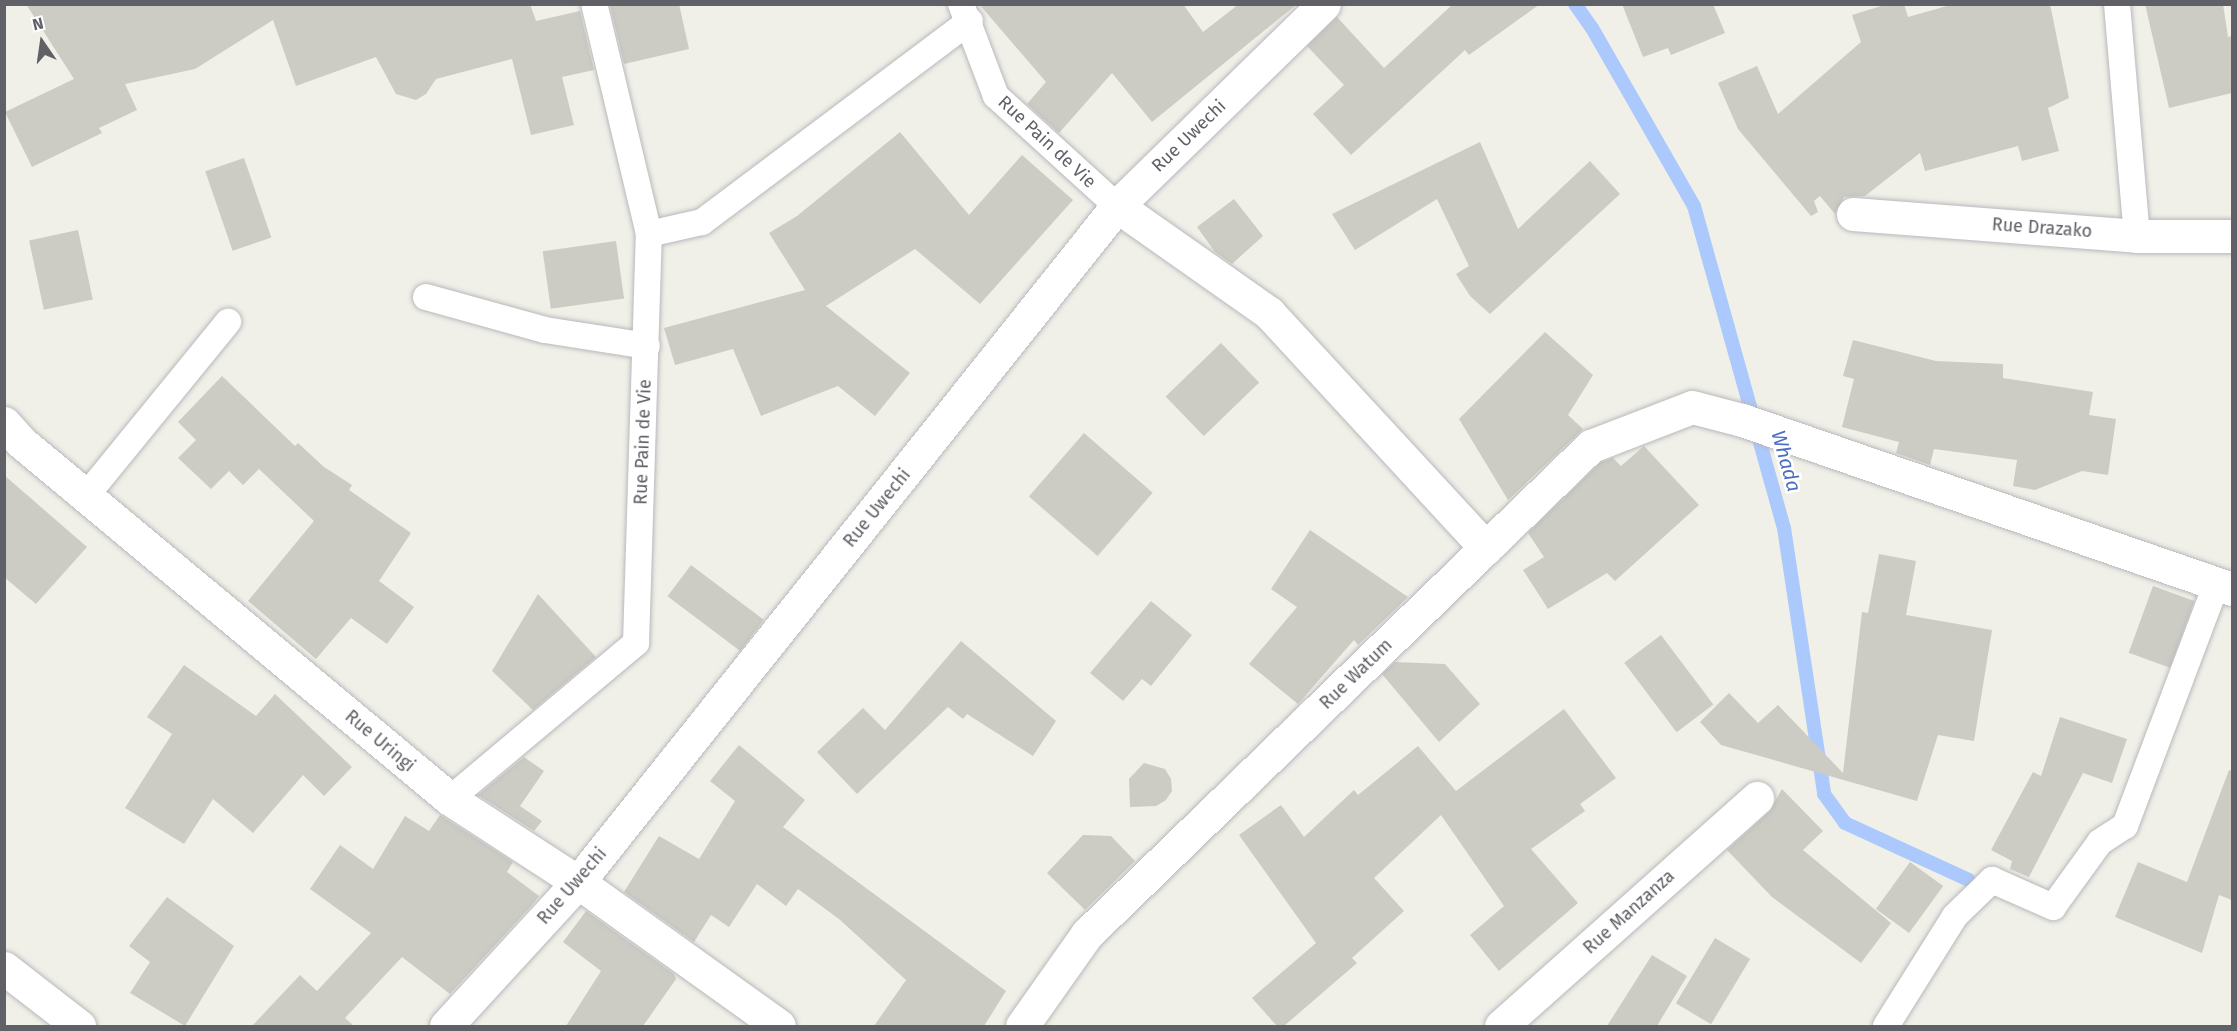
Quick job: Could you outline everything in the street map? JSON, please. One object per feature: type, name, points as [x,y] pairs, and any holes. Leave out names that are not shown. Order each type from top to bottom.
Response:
[{"type":"street","name":"Rue Uwechi","points":[[446,1026],[578,882],[1118,206],[1324,4]]},
{"type":"street","points":[[1118,206],[1269,313],[1486,548]]},
{"type":"street","name":"Rue Drazako","points":[[1852,214],[2137,236],[2232,237]]},
{"type":"street","name":"Rue Watum","points":[[1022,1026],[1087,934],[1592,446],[1692,407],[1742,420],[2225,585]]},
{"type":"street","name":"Rue Uringi","points":[[4,423],[86,496],[450,799],[578,882],[779,1026]]},
{"type":"street","name":"Rue Manzanza","points":[[1501,1026],[1756,798]]},
{"type":"street","points":[[4,968],[79,1026]]},
{"type":"lane","name":"Rue Pain de Vie","points":[[450,799],[636,643],[649,234],[594,4]]},
{"type":"lane","points":[[2116,4],[2137,236]]},
{"type":"lane","name":"Rue Pain de Vie","points":[[966,13],[996,96],[1118,206]]},
{"type":"lane","points":[[649,234],[702,222],[966,13]]},
{"type":"lane","points":[[426,297],[545,330],[647,346]]},
{"type":"lane","points":[[86,496],[228,322]]},
{"type":"lane","points":[[1886,1026],[1955,916],[1992,880],[2053,908],[2100,842],[2125,826],[2225,585]]},
{"type":"building","points":[[26,4],[530,4],[536,21],[580,11],[594,70],[562,77],[574,125],[531,135],[512,59],[436,79],[426,94],[416,100],[396,94],[376,57],[296,86],[273,20],[195,69],[125,84],[137,110],[99,128],[102,133],[32,167],[5,112],[74,79]]},
{"type":"building","points":[[679,4],[689,49],[624,64],[610,5]]},
{"type":"building","points":[[979,4],[1183,4],[1203,32],[1239,4],[1297,4],[1152,122],[1112,73],[1059,133],[1027,104],[1046,82]]},
{"type":"building","points":[[1453,4],[1540,4],[1469,55],[1465,50],[1351,155],[1313,114],[1344,85],[1307,46],[1337,17],[1384,68]]},
{"type":"building","points":[[1622,4],[1713,4],[1725,33],[1671,55],[1668,48],[1643,57]]},
{"type":"building","points":[[1888,4],[1904,4],[1908,17],[1954,4],[2050,4],[2069,98],[2048,108],[2059,151],[2022,161],[2018,146],[1925,171],[1920,153],[1865,196],[1844,197],[1835,214],[1820,196],[1814,201],[1818,212],[1811,216],[1738,129],[1718,83],[1757,66],[1778,114],[1861,42],[1852,15]]},
{"type":"building","points":[[2145,4],[2223,4],[2228,37],[2232,36],[2232,93],[2169,108]]},
{"type":"building","points":[[900,132],[969,215],[1022,155],[1073,200],[980,304],[915,249],[826,306],[910,373],[875,416],[838,386],[761,416],[733,349],[675,365],[664,328],[805,290],[769,233],[797,216]]},
{"type":"building","points":[[1480,142],[1518,229],[1590,161],[1620,194],[1490,314],[1470,296],[1456,274],[1469,266],[1437,199],[1355,250],[1332,214]]},
{"type":"building","points":[[244,158],[271,237],[233,251],[205,171]]},
{"type":"building","points":[[1234,199],[1263,236],[1232,264],[1215,252],[1197,227]]},
{"type":"building","points":[[78,230],[93,299],[44,310],[29,240]]},
{"type":"building","points":[[616,241],[624,298],[551,309],[543,251]]},
{"type":"building","points":[[1545,332],[1593,375],[1568,415],[1583,429],[1508,500],[1459,419]]},
{"type":"building","points":[[1853,340],[1936,361],[2003,364],[2003,378],[2093,392],[2089,415],[2116,419],[2108,475],[2082,471],[2035,490],[2013,486],[2017,460],[1934,449],[1930,465],[1896,453],[1899,442],[1842,427],[1854,379],[1843,376]]},
{"type":"building","points":[[1221,343],[1259,383],[1204,436],[1166,396]]},
{"type":"building","points":[[222,376],[295,446],[298,443],[324,467],[352,485],[349,490],[411,533],[379,581],[414,607],[387,644],[351,618],[316,659],[248,601],[314,521],[259,469],[243,485],[229,471],[211,489],[178,458],[196,440],[178,422]]},
{"type":"building","points":[[1084,433],[1153,493],[1098,556],[1029,496]]},
{"type":"building","points":[[1644,446],[1699,505],[1615,581],[1607,573],[1548,609],[1523,570],[1544,557],[1528,533],[1601,462],[1613,458],[1621,466]]},
{"type":"building","points":[[4,475],[87,547],[36,604],[4,577]]},
{"type":"building","points":[[1310,530],[1408,597],[1358,645],[1354,640],[1298,704],[1249,664],[1297,607],[1271,589]]},
{"type":"building","points":[[1879,554],[1916,561],[1906,615],[1992,630],[1974,741],[1938,735],[1917,801],[1721,745],[1700,722],[1729,693],[1758,723],[1778,705],[1843,773],[1862,612],[1868,613]]},
{"type":"building","points":[[691,565],[764,620],[740,651],[668,596]]},
{"type":"building","points":[[2153,586],[2194,601],[2170,668],[2129,653]]},
{"type":"building","points":[[538,594],[596,657],[533,710],[492,671]]},
{"type":"building","points":[[1151,601],[1192,635],[1151,686],[1142,679],[1123,701],[1090,673]]},
{"type":"building","points":[[1661,635],[1713,704],[1677,732],[1624,663]]},
{"type":"building","points":[[961,641],[1056,721],[1033,756],[967,714],[963,719],[948,707],[857,794],[817,752],[863,708],[885,730]]},
{"type":"building","points":[[1395,662],[1445,664],[1480,704],[1439,742],[1382,674]]},
{"type":"building","points":[[184,665],[256,716],[275,694],[352,767],[324,796],[303,775],[253,833],[213,799],[184,844],[125,808],[172,734],[147,717]]},
{"type":"building","points":[[1564,709],[1616,778],[1580,804],[1585,811],[1531,849],[1578,903],[1499,971],[1470,935],[1504,906],[1441,815],[1374,878],[1404,911],[1352,958],[1357,963],[1284,1026],[1277,1026],[1252,998],[1316,943],[1239,835],[1281,805],[1304,837],[1354,790],[1358,795],[1418,746],[1456,791]]},
{"type":"building","points":[[2060,717],[2127,739],[2112,783],[2083,773],[2029,877],[2010,869],[2012,861],[1991,850],[2033,772],[2041,776]]},
{"type":"building","points":[[739,745],[805,800],[783,827],[1006,991],[984,1026],[874,1026],[906,980],[839,919],[798,889],[786,906],[757,884],[729,927],[711,915],[694,942],[624,892],[659,836],[699,859],[735,801],[710,781]]},
{"type":"building","points":[[524,757],[544,771],[520,806],[542,821],[534,831],[478,795]]},
{"type":"building","points":[[1144,763],[1165,769],[1171,779],[1172,791],[1166,800],[1156,806],[1130,807],[1129,779]]},
{"type":"building","points":[[2229,770],[2232,771],[2232,900],[2219,895],[2202,953],[2115,917],[2138,862],[2187,882]]},
{"type":"building","points":[[1782,789],[1823,831],[1803,850],[1891,923],[1861,963],[1772,897],[1727,850],[1769,812]]},
{"type":"building","points":[[440,815],[513,862],[507,872],[539,896],[532,905],[450,994],[402,957],[345,1018],[354,1026],[252,1026],[300,975],[317,991],[371,933],[310,889],[340,845],[373,869],[405,816],[429,831]]},
{"type":"building","points":[[1083,835],[1111,836],[1135,861],[1085,910],[1047,873]]},
{"type":"building","points":[[1910,862],[1943,886],[1909,933],[1876,909]]},
{"type":"building","points":[[167,897],[234,946],[185,1026],[130,993],[150,962],[129,946]]},
{"type":"building","points":[[586,911],[674,974],[676,979],[643,1026],[566,1026],[601,971],[563,942]]},
{"type":"building","points":[[1715,938],[1750,959],[1711,1024],[1676,1003]]},
{"type":"building","points":[[1652,955],[1687,976],[1657,1026],[1607,1026]]},
{"type":"waterway","name":"Whada","points":[[1575,4],[1592,28],[1694,206],[1784,528],[1824,794],[1845,823],[1969,880]]}]
